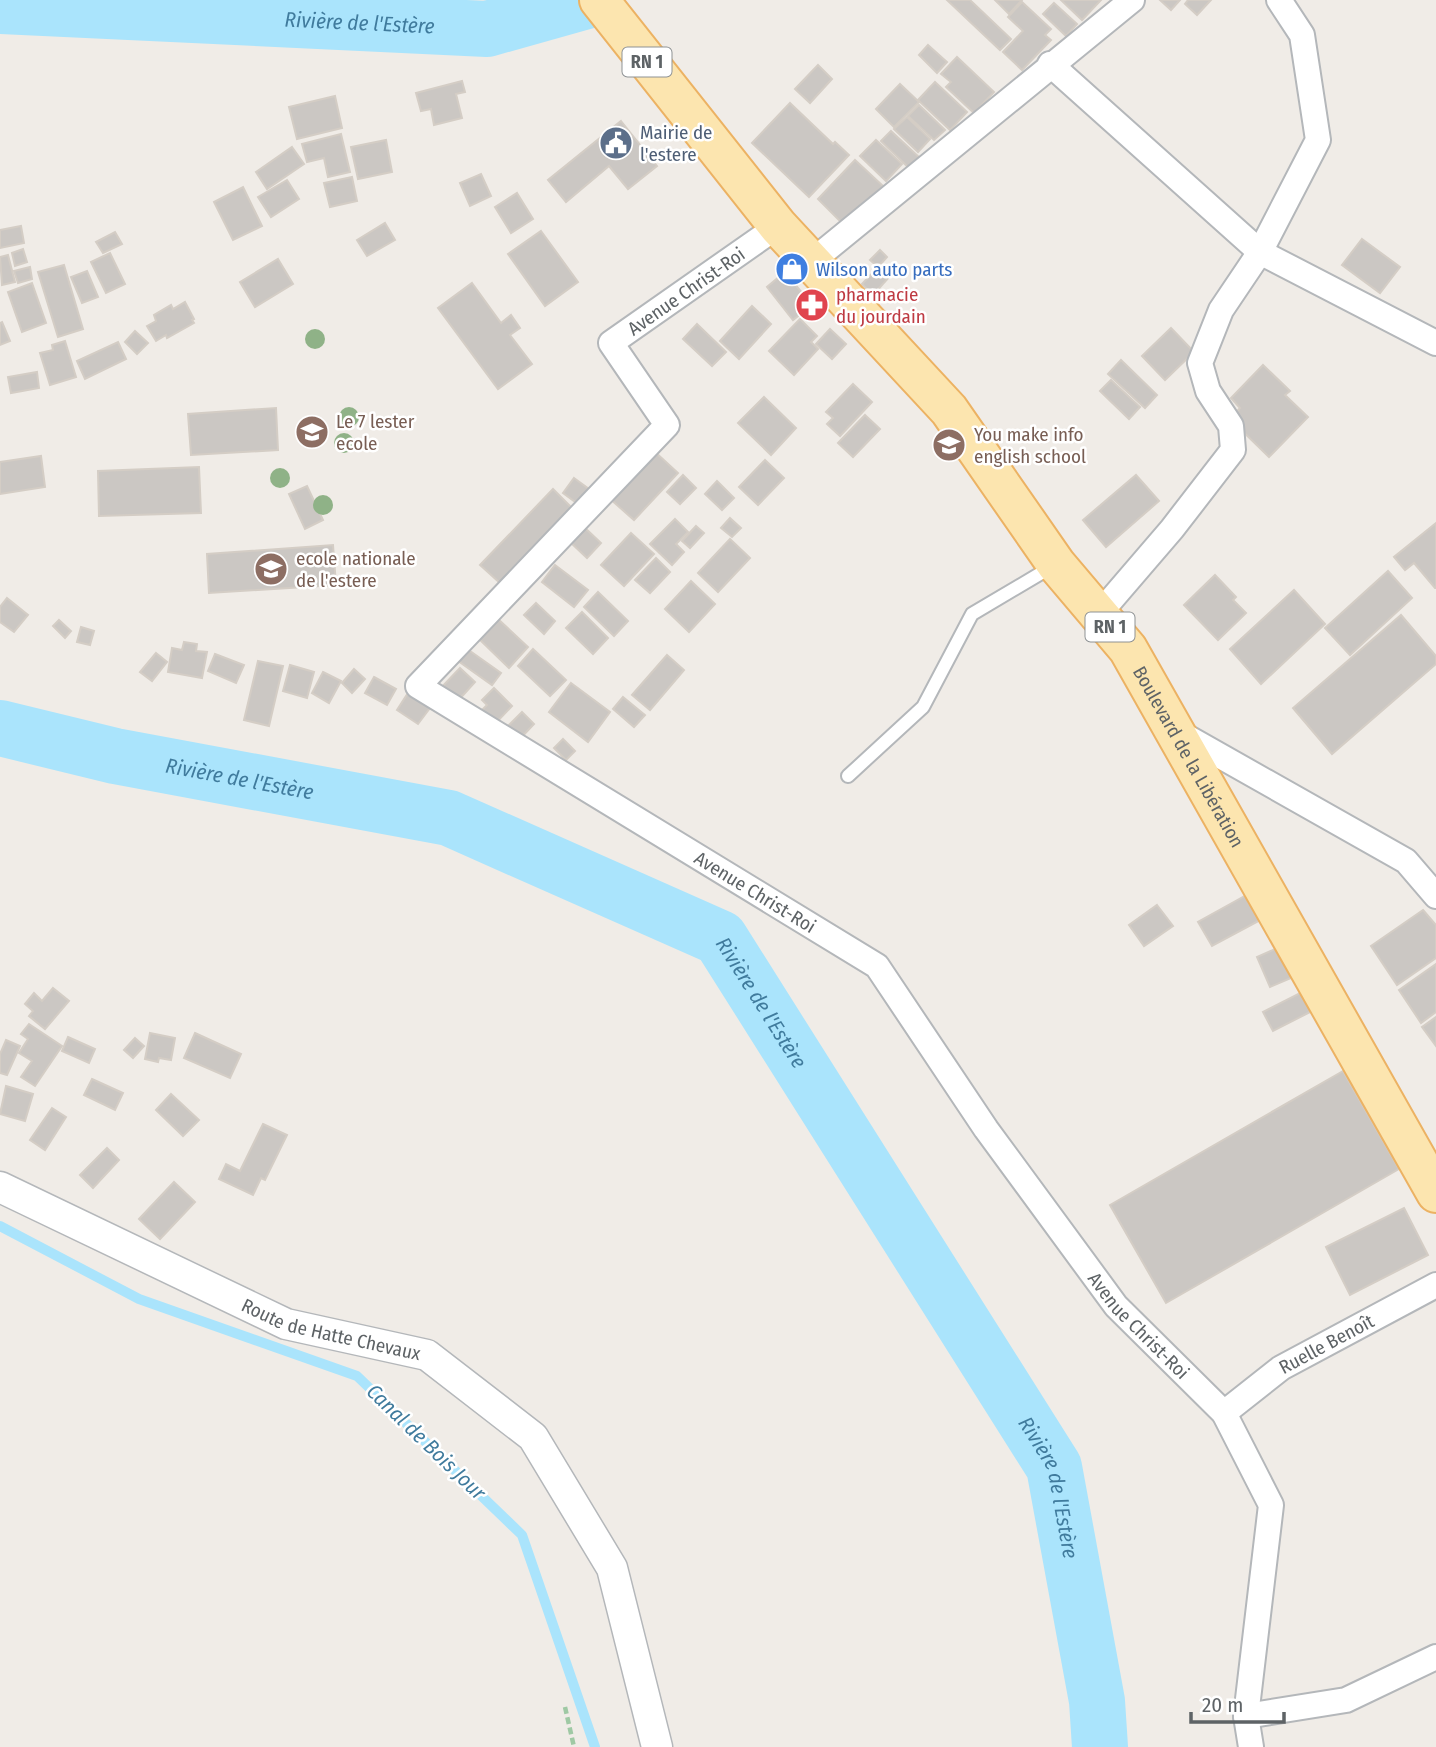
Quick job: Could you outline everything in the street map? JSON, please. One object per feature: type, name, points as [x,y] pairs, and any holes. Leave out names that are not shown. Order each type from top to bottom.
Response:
[{"type":"main road","name":"Boulevard de la Libération","points":[[599,0],[778,226],[949,410],[1056,564],[1128,649],[1436,1193]]},
{"type":"street","points":[[811,262],[1050,64],[1132,0]]},
{"type":"street","points":[[1099,614],[1172,529],[1233,450],[1231,426],[1208,391],[1200,363],[1221,310],[1260,252],[1318,139],[1302,35],[1279,0]]},
{"type":"street","points":[[1050,64],[1260,252],[1436,343]]},
{"type":"street","name":"Avenue Christ-Roi","points":[[778,226],[611,343],[667,425],[418,685],[877,966],[986,1129],[1116,1306],[1224,1413],[1271,1505],[1246,1716],[1251,1747]]},
{"type":"street","points":[[1176,731],[1406,861],[1436,896]]},
{"type":"street","name":"Route de Hatte Chevaux","points":[[0,1187],[286,1324],[428,1354],[533,1437],[612,1568],[657,1747]]},
{"type":"street","name":"Ruelle Benoît","points":[[1224,1413],[1282,1368],[1436,1285]]},
{"type":"street","points":[[1246,1716],[1346,1700],[1436,1657]]},
{"type":"lane","points":[[848,776],[923,708],[972,614],[1056,564]]},
{"type":"path","points":[[565,1707],[574,1747]]},
{"type":"building","points":[[947,0],[970,0],[1011,39],[1000,50]]},
{"type":"building","points":[[995,0],[1022,0],[1009,14]]},
{"type":"building","points":[[1061,0],[1101,0],[1082,20]]},
{"type":"building","points":[[1160,0],[1180,0],[1171,10]]},
{"type":"building","points":[[1188,0],[1211,0],[1197,15],[1185,4]]},
{"type":"building","points":[[1022,2],[1051,29],[1045,35],[1051,40],[1022,70],[1003,52],[1023,31],[1008,17]]},
{"type":"building","points":[[1054,3],[1077,24],[1066,36],[1043,14]]},
{"type":"building","points":[[928,45],[947,62],[937,73],[919,55]]},
{"type":"building","points":[[957,57],[994,92],[974,113],[946,87],[951,82],[941,74]]},
{"type":"building","points":[[818,65],[832,79],[810,103],[795,89]]},
{"type":"building","points":[[462,81],[465,92],[456,94],[462,118],[434,125],[431,109],[421,111],[416,93]]},
{"type":"building","points":[[935,82],[967,112],[950,130],[918,100]]},
{"type":"building","points":[[900,84],[919,102],[894,127],[876,109]]},
{"type":"building","points":[[335,96],[342,128],[297,139],[289,107]]},
{"type":"building","points":[[790,103],[833,144],[835,142],[849,155],[809,197],[752,143]]},
{"type":"building","points":[[919,105],[945,130],[934,140],[908,116]]},
{"type":"building","points":[[907,117],[930,139],[918,152],[894,129]]},
{"type":"building","name":"Mairie de l'estere","points":[[621,121],[657,166],[628,189],[609,166],[566,202],[548,180]]},
{"type":"building","points":[[891,131],[921,159],[911,170],[881,141]]},
{"type":"building","points":[[341,134],[350,172],[328,177],[324,158],[307,162],[302,144]]},
{"type":"building","points":[[386,140],[392,172],[358,179],[351,147]]},
{"type":"building","points":[[876,140],[902,164],[886,181],[860,156]]},
{"type":"building","points":[[292,147],[304,164],[267,189],[256,172]]},
{"type":"building","points":[[855,160],[883,186],[845,226],[818,199]]},
{"type":"building","points":[[481,174],[491,196],[470,206],[460,183]]},
{"type":"building","points":[[352,177],[357,201],[330,207],[324,183]]},
{"type":"building","points":[[287,180],[299,199],[271,217],[258,197]]},
{"type":"building","points":[[243,187],[262,226],[233,240],[214,202]]},
{"type":"building","points":[[517,193],[533,219],[511,233],[495,207]]},
{"type":"building","points":[[385,223],[395,240],[367,256],[357,240]]},
{"type":"building","points":[[21,226],[24,243],[0,248],[0,230]]},
{"type":"building","points":[[541,231],[578,282],[545,306],[508,254]]},
{"type":"building","points":[[115,232],[122,244],[103,253],[96,242]]},
{"type":"building","points":[[1362,239],[1400,267],[1380,293],[1342,265]]},
{"type":"building","points":[[23,249],[27,262],[15,266],[12,253]]},
{"type":"building","points":[[880,250],[887,257],[878,267],[870,260]]},
{"type":"building","points":[[110,253],[125,284],[106,293],[91,262]]},
{"type":"building","points":[[8,255],[15,282],[2,285],[0,257]]},
{"type":"building","points":[[278,259],[293,284],[255,307],[240,282]]},
{"type":"building","points":[[64,265],[83,329],[58,337],[38,272]]},
{"type":"building","points":[[879,266],[890,276],[873,295],[862,284]]},
{"type":"building","points":[[30,267],[32,279],[18,283],[14,271]]},
{"type":"building","points":[[87,271],[98,297],[82,303],[71,277]]},
{"type":"building","points":[[785,272],[812,305],[793,320],[767,287]]},
{"type":"building","points":[[32,283],[46,323],[22,332],[8,292]]},
{"type":"building","points":[[472,283],[501,323],[511,315],[520,328],[510,335],[532,364],[498,389],[438,308]]},
{"type":"building","points":[[185,302],[194,323],[156,341],[147,326],[156,321],[154,315],[171,305],[173,309]]},
{"type":"building","points":[[752,306],[771,324],[739,359],[720,341]]},
{"type":"building","points":[[800,319],[817,336],[811,342],[818,349],[794,375],[769,351]]},
{"type":"building","points":[[2,322],[10,341],[0,345],[0,323]]},
{"type":"building","points":[[697,324],[726,352],[712,366],[683,339]]},
{"type":"building","points":[[1171,328],[1194,352],[1165,380],[1142,356]]},
{"type":"building","points":[[830,329],[846,344],[832,359],[816,344]]},
{"type":"building","points":[[135,331],[148,343],[137,354],[125,342]]},
{"type":"building","points":[[65,341],[76,377],[50,385],[40,353],[53,350],[52,345]]},
{"type":"building","points":[[118,342],[126,359],[85,379],[77,361]]},
{"type":"building","points":[[1121,360],[1157,395],[1145,408],[1108,374]]},
{"type":"building","points":[[1263,365],[1290,391],[1285,395],[1308,417],[1269,457],[1230,419],[1240,408],[1231,398]]},
{"type":"building","points":[[37,372],[39,388],[11,393],[8,377]]},
{"type":"building","points":[[1111,380],[1140,407],[1129,419],[1100,391]]},
{"type":"building","points":[[853,384],[872,402],[840,436],[827,424],[833,418],[826,412]]},
{"type":"building","points":[[764,397],[796,428],[771,455],[738,423]]},
{"type":"building","points":[[276,408],[278,450],[191,455],[188,414]]},
{"type":"building","points":[[865,415],[880,429],[853,457],[838,443]]},
{"type":"building","points":[[654,451],[678,473],[634,520],[609,498]]},
{"type":"building","points":[[41,456],[45,487],[0,494],[0,462]]},
{"type":"building","points":[[765,460],[784,478],[758,505],[739,487]]},
{"type":"building","points":[[199,467],[201,513],[99,516],[98,471]]},
{"type":"building","points":[[683,475],[696,488],[680,504],[667,492]]},
{"type":"building","points":[[1136,475],[1159,501],[1106,547],[1083,520]]},
{"type":"building","points":[[574,478],[589,489],[578,504],[563,493]]},
{"type":"building","points":[[717,481],[734,498],[722,510],[705,494]]},
{"type":"building","points":[[307,486],[323,520],[305,529],[289,494]]},
{"type":"building","points":[[553,489],[572,508],[500,583],[480,565]]},
{"type":"building","points":[[730,518],[741,528],[732,537],[721,528]]},
{"type":"building","points":[[675,519],[688,532],[676,544],[684,552],[672,565],[650,544]]},
{"type":"building","points":[[1436,523],[1435,588],[1414,563],[1405,570],[1394,557]]},
{"type":"building","points":[[696,526],[704,533],[690,548],[682,541]]},
{"type":"building","points":[[584,527],[601,543],[587,558],[570,542]]},
{"type":"building","points":[[631,533],[654,554],[624,586],[601,565]]},
{"type":"building","points":[[730,539],[750,558],[718,592],[698,573]]},
{"type":"building","name":"ecole nationale de l'estere","points":[[333,545],[336,585],[209,593],[207,554]]},
{"type":"building","points":[[656,558],[670,572],[650,593],[635,580]]},
{"type":"building","points":[[555,565],[588,590],[574,607],[542,582]]},
{"type":"building","points":[[1388,571],[1412,598],[1350,655],[1325,628]]},
{"type":"building","points":[[1215,575],[1236,597],[1233,600],[1246,613],[1218,640],[1184,605]]},
{"type":"building","points":[[691,581],[715,604],[689,632],[665,609]]},
{"type":"building","points":[[1294,590],[1325,624],[1261,684],[1230,649]]},
{"type":"building","points":[[598,592],[628,621],[614,636],[584,607]]},
{"type":"building","points":[[7,598],[28,615],[14,632],[0,622],[0,607]]},
{"type":"building","points":[[536,603],[555,621],[544,634],[524,615]]},
{"type":"building","points":[[582,612],[608,638],[593,654],[566,628]]},
{"type":"building","points":[[1401,615],[1436,656],[1436,664],[1332,754],[1293,708]]},
{"type":"building","points":[[498,619],[528,647],[509,668],[479,639]]},
{"type":"building","points":[[59,620],[71,631],[65,638],[53,626]]},
{"type":"building","points":[[81,627],[94,631],[90,645],[77,642]]},
{"type":"building","points":[[184,642],[197,644],[196,651],[207,652],[202,678],[168,672],[172,648],[182,650]]},
{"type":"building","points":[[463,646],[501,673],[492,685],[454,658]]},
{"type":"building","points":[[533,649],[566,680],[550,696],[518,666]]},
{"type":"building","points":[[156,653],[167,662],[152,681],[140,672]]},
{"type":"building","points":[[215,654],[244,665],[236,683],[208,671]]},
{"type":"building","points":[[667,655],[684,670],[650,710],[632,695]]},
{"type":"building","points":[[258,661],[283,666],[269,726],[244,720]]},
{"type":"building","points":[[290,665],[314,672],[307,698],[283,691]]},
{"type":"building","points":[[460,668],[475,682],[455,704],[439,690]]},
{"type":"building","points":[[354,669],[365,679],[352,693],[342,683]]},
{"type":"building","points":[[323,672],[341,681],[329,703],[312,693]]},
{"type":"building","points":[[374,677],[396,689],[387,705],[365,693]]},
{"type":"building","points":[[571,683],[610,712],[588,742],[549,712]]},
{"type":"building","points":[[494,688],[512,706],[490,729],[476,716],[487,705],[482,700]]},
{"type":"building","points":[[408,693],[430,708],[418,724],[397,710]]},
{"type":"building","points":[[623,697],[645,715],[634,727],[613,709]]},
{"type":"building","points":[[522,712],[534,724],[516,743],[503,731]]},
{"type":"building","points":[[563,739],[575,751],[566,760],[554,748]]},
{"type":"building","points":[[1250,893],[1264,918],[1212,946],[1198,922]]},
{"type":"building","points":[[1157,905],[1173,926],[1144,946],[1129,925]]},
{"type":"building","points":[[1423,910],[1436,925],[1436,958],[1397,985],[1371,946]]},
{"type":"building","points":[[1284,945],[1298,975],[1270,987],[1257,957]]},
{"type":"building","points":[[1436,964],[1436,1012],[1421,1023],[1399,990]]},
{"type":"building","points":[[53,988],[69,1001],[45,1029],[29,1016],[33,1011],[25,1004],[34,993],[42,1001]]},
{"type":"building","points":[[1304,991],[1314,1010],[1273,1031],[1263,1012]]},
{"type":"building","points":[[1436,1017],[1436,1046],[1422,1027]]},
{"type":"building","points":[[29,1024],[62,1046],[35,1086],[21,1077],[32,1061],[19,1053],[28,1039],[21,1034]]},
{"type":"building","points":[[150,1033],[175,1038],[171,1060],[159,1058],[158,1062],[145,1059]]},
{"type":"building","points":[[195,1033],[241,1054],[230,1078],[184,1058]]},
{"type":"building","points":[[68,1037],[95,1049],[89,1063],[62,1051]]},
{"type":"building","points":[[135,1038],[144,1046],[133,1058],[124,1050]]},
{"type":"building","points":[[6,1040],[20,1046],[7,1075],[0,1073],[0,1054]]},
{"type":"building","points":[[1343,1071],[1399,1169],[1166,1303],[1110,1205]]},
{"type":"building","points":[[92,1079],[123,1093],[115,1110],[84,1095]]},
{"type":"building","points":[[6,1086],[33,1094],[25,1121],[0,1114]]},
{"type":"building","points":[[171,1094],[199,1120],[183,1136],[156,1110]]},
{"type":"building","points":[[52,1108],[66,1117],[45,1150],[30,1140]]},
{"type":"building","points":[[263,1124],[287,1135],[265,1180],[261,1178],[253,1195],[219,1179],[226,1164],[240,1171]]},
{"type":"building","points":[[107,1148],[119,1160],[93,1188],[80,1175]]},
{"type":"building","points":[[174,1182],[195,1202],[160,1239],[139,1219]]},
{"type":"building","points":[[1404,1208],[1428,1255],[1350,1295],[1326,1247]]},
{"type":"waterway","name":"Rivière de l'Estère","points":[[0,6],[487,29],[590,0]]},
{"type":"waterway","name":"Rivière de l'Estère","points":[[0,728],[115,756],[449,818],[720,938],[1054,1467],[1097,1701],[1100,1747]]},
{"type":"waterway","name":"Canal de Bois Jour","points":[[0,1226],[139,1299],[357,1376],[522,1535],[595,1747]]},
{"type":"place","name":"Mairie de l'estere","points":[[616,143]]},
{"type":"place","name":"Wilson auto parts","points":[[792,269]]},
{"type":"place","name":"pharmacie du jourdain","points":[[812,305]]},
{"type":"place","name":"Le 7 lester ecole","points":[[312,432]]},
{"type":"place","name":"You make info english school","points":[[949,445]]},
{"type":"place","name":"ecole nationale de l'estere","points":[[271,569]]}]
